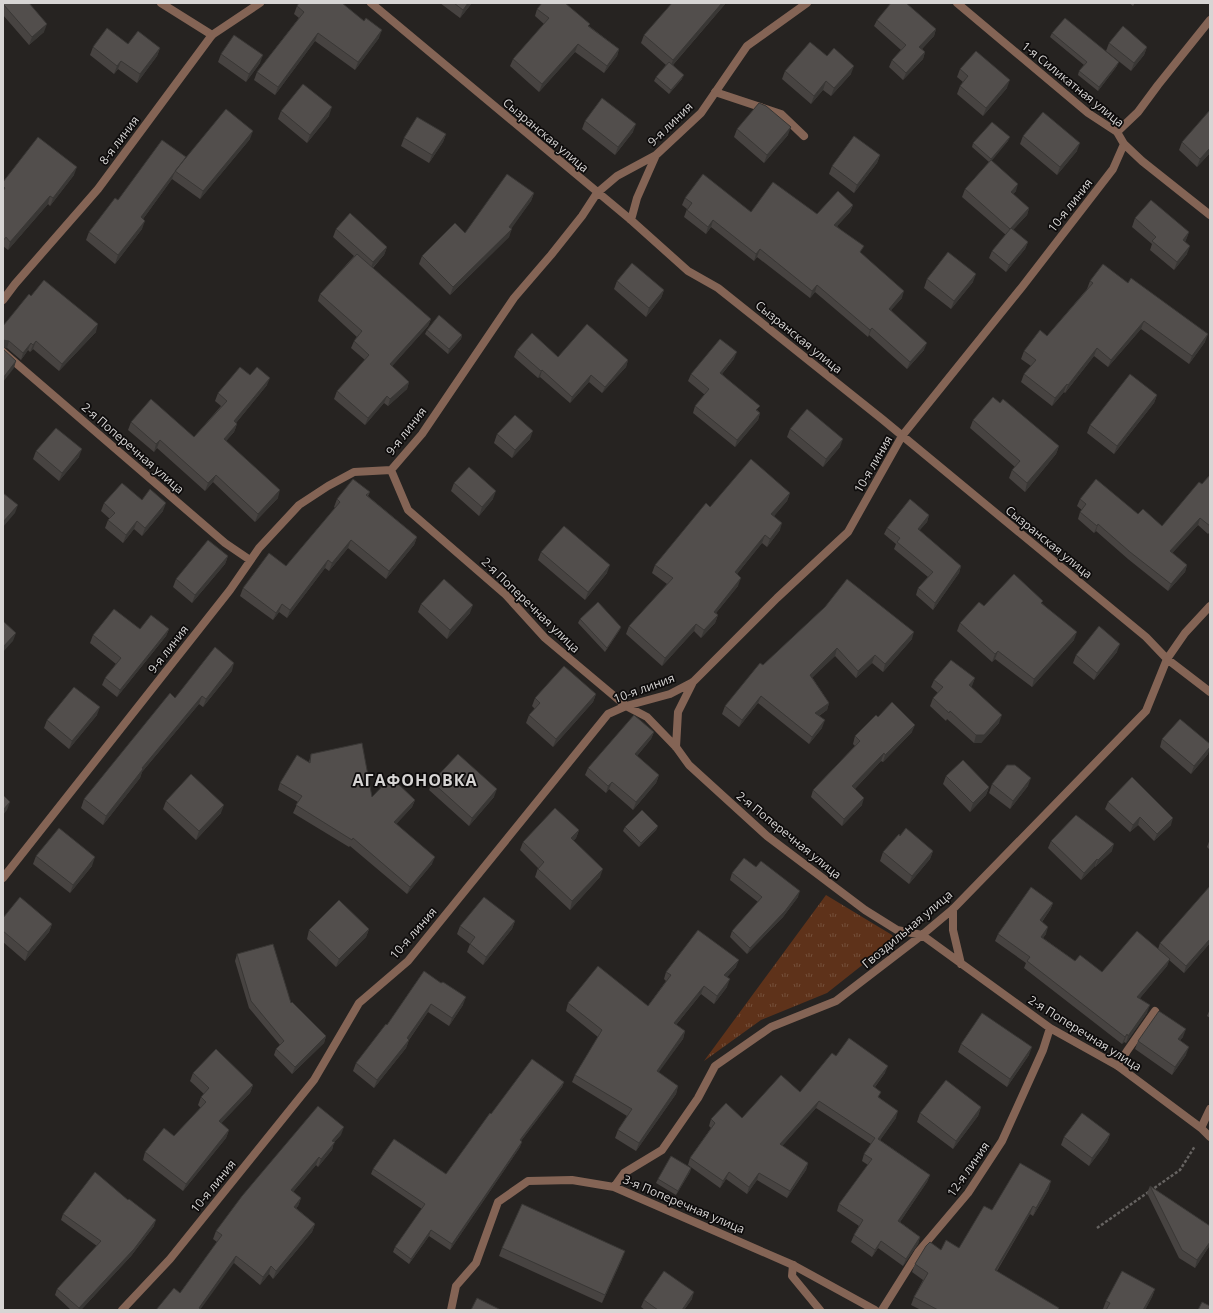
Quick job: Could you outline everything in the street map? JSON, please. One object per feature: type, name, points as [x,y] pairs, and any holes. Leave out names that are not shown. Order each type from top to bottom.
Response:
[{"type":"street","points":[[161,3],[212,35]]},
{"type":"street","name":"8-я линия","points":[[3,300],[15,284],[98,189],[212,35],[260,3]]},
{"type":"street","name":"Сызранская улица","points":[[371,3],[631,220],[688,271],[718,288],[902,436],[1146,638],[1167,659],[1210,692]]},
{"type":"street","name":"9-я линия","points":[[3,878],[230,590],[259,548],[299,505],[328,486],[354,472],[391,470],[422,434],[514,298],[582,216],[597,193],[617,176],[656,155],[700,113],[747,46],[807,3]]},
{"type":"street","name":"1-я Силикатная улица","points":[[957,3],[1088,113],[1117,132],[1124,144],[1210,215]]},
{"type":"street","points":[[1117,132],[1138,112],[1210,20]]},
{"type":"street","points":[[715,92],[781,114],[804,136]]},
{"type":"street","name":"10-я линия","points":[[122,1310],[170,1259],[314,1080],[359,1002],[408,961],[608,714],[626,706],[670,694],[693,682],[777,598],[848,532],[902,436],[1022,287],[1114,169],[1124,144]]},
{"type":"street","points":[[631,220],[637,198],[656,155]]},
{"type":"street","name":"2-я Поперечная улица","points":[[3,352],[225,543],[250,560]]},
{"type":"street","name":"2-я Поперечная улица","points":[[391,470],[408,510],[506,595],[545,638],[626,706],[647,717],[676,747],[689,765],[721,796],[773,841],[865,910],[897,930],[922,935],[1050,1028],[1118,1066],[1201,1128],[1210,1137]]},
{"type":"street","name":"Гвоздильная улица","points":[[614,1187],[624,1173],[662,1150],[698,1098],[715,1066],[771,1027],[836,1002],[953,909],[1146,711],[1167,659],[1185,633],[1210,606]]},
{"type":"street","points":[[676,747],[678,712],[693,682]]},
{"type":"street","points":[[953,909],[953,930],[961,964]]},
{"type":"street","points":[[1118,1066],[1155,1011]]},
{"type":"street","name":"12-я линия","points":[[882,1310],[919,1251],[968,1193],[1002,1141],[1043,1050],[1050,1028]]},
{"type":"street","points":[[1201,1128],[1210,1109]]},
{"type":"street","name":"3-я Поперечная улица","points":[[451,1310],[456,1286],[476,1263],[498,1202],[528,1181],[572,1180],[614,1187],[793,1265],[875,1310]]},
{"type":"street","points":[[793,1265],[792,1276],[820,1310]]},
{"type":"path","points":[[1097,1228],[1180,1170],[1194,1150],[1201,1128]]},
{"type":"green space","points":[[826,895],[892,935],[894,940],[827,993],[761,1020],[704,1061]]},
{"type":"building","points":[[29,3],[47,24],[32,37],[3,4]]},
{"type":"building","points":[[299,3],[342,3],[364,21],[366,18],[382,30],[358,62],[318,33],[278,87],[257,72],[304,12],[297,6]]},
{"type":"building","points":[[454,3],[468,3],[463,10]]},
{"type":"building","points":[[542,3],[565,3],[590,24],[588,26],[619,49],[607,66],[578,44],[542,84],[513,59],[549,18],[537,9]]},
{"type":"building","points":[[672,3],[722,3],[673,60],[644,35]]},
{"type":"building","points":[[891,3],[906,3],[936,29],[919,47],[925,52],[906,73],[892,60],[906,45],[877,20]]},
{"type":"building","points":[[1065,18],[1119,62],[1099,87],[1079,71],[1087,62],[1052,33]]},
{"type":"building","points":[[1123,26],[1147,47],[1134,63],[1109,43]]},
{"type":"building","points":[[107,28],[128,44],[138,31],[160,48],[140,74],[121,61],[117,66],[93,47]]},
{"type":"building","points":[[234,35],[263,55],[249,74],[221,54]]},
{"type":"building","points":[[810,42],[827,56],[834,48],[854,66],[834,88],[826,81],[814,96],[785,71]]},
{"type":"building","points":[[976,51],[1010,80],[986,108],[960,86],[968,76],[960,69]]},
{"type":"building","points":[[669,62],[684,75],[671,90],[656,77]]},
{"type":"building","points":[[303,84],[332,107],[310,135],[281,111]]},
{"type":"building","points":[[602,98],[636,124],[618,147],[585,121]]},
{"type":"building","points":[[759,103],[766,106],[791,127],[767,155],[737,129]]},
{"type":"building","points":[[226,109],[253,131],[203,191],[175,171]]},
{"type":"building","points":[[1210,110],[1210,148],[1200,159],[1182,142]]},
{"type":"building","points":[[1043,112],[1080,143],[1060,167],[1023,136]]},
{"type":"building","points":[[417,117],[446,134],[432,155],[404,138]]},
{"type":"building","points":[[992,122],[1010,137],[991,159],[973,143]]},
{"type":"building","points":[[854,136],[880,155],[857,185],[832,166]]},
{"type":"building","points":[[38,137],[77,167],[53,198],[50,196],[10,242],[6,237],[3,241],[3,191],[5,188],[3,186],[3,182]]},
{"type":"building","points":[[162,140],[186,157],[141,217],[145,221],[118,255],[89,232],[115,198],[118,200]]},
{"type":"building","points":[[991,160],[1018,184],[1011,192],[1029,208],[1010,229],[965,189]]},
{"type":"building","points":[[507,174],[534,193],[509,227],[512,229],[453,287],[422,256],[455,223],[465,233]]},
{"type":"building","points":[[703,174],[751,212],[773,182],[817,214],[838,191],[853,205],[834,225],[864,246],[860,252],[904,291],[889,309],[927,343],[910,362],[872,328],[870,330],[817,285],[812,291],[760,249],[756,254],[713,220],[708,227],[687,210],[692,203],[685,198]]},
{"type":"building","points":[[1151,200],[1189,232],[1183,240],[1190,246],[1177,262],[1152,241],[1156,237],[1135,218]]},
{"type":"building","points":[[350,213],[387,247],[373,262],[336,229]]},
{"type":"building","points":[[1011,228],[1028,242],[1009,265],[992,251]]},
{"type":"building","points":[[948,252],[976,274],[954,301],[927,279]]},
{"type":"building","points":[[357,254],[431,319],[390,364],[409,382],[390,399],[387,396],[368,418],[337,391],[369,355],[354,341],[362,331],[320,294]]},
{"type":"building","points":[[632,263],[664,290],[649,308],[617,281]]},
{"type":"building","points":[[1103,264],[1128,283],[1131,278],[1208,334],[1192,356],[1144,321],[1111,360],[1097,348],[1068,385],[1067,384],[1055,398],[1024,374],[1036,360],[1024,351],[1040,330],[1047,336],[1093,283],[1090,281]]},
{"type":"building","points":[[44,280],[98,324],[62,364],[36,341],[33,345],[31,343],[23,353],[9,341],[3,340],[3,326],[29,294],[31,296]]},
{"type":"building","points":[[439,315],[462,335],[449,349],[427,330]]},
{"type":"building","points":[[587,324],[628,360],[605,387],[591,375],[572,397],[517,350],[532,333],[558,357]]},
{"type":"building","points":[[720,339],[737,352],[720,373],[760,406],[756,410],[760,413],[737,440],[695,406],[709,389],[691,374]]},
{"type":"building","points":[[3,349],[16,361],[3,378]]},
{"type":"building","points":[[240,367],[250,375],[257,367],[270,378],[234,421],[237,424],[224,439],[280,490],[258,514],[216,475],[208,483],[160,440],[156,444],[131,422],[151,399],[194,437],[227,401],[218,393]]},
{"type":"building","points":[[1130,374],[1157,395],[1117,446],[1090,425]]},
{"type":"building","points":[[993,397],[1000,403],[1003,399],[1059,446],[1027,483],[1012,470],[1020,461],[973,420]]},
{"type":"building","points":[[807,409],[843,439],[826,459],[790,429]]},
{"type":"building","points":[[515,415],[533,431],[515,450],[497,434]]},
{"type":"building","points":[[56,428],[82,449],[62,473],[36,451]]},
{"type":"building","points":[[751,459],[790,493],[771,514],[782,523],[770,539],[765,535],[735,572],[741,578],[714,612],[718,615],[704,630],[696,624],[665,658],[629,626],[673,578],[655,565],[706,503],[710,507]]},
{"type":"building","points":[[469,467],[496,491],[482,507],[454,483]]},
{"type":"building","points":[[1210,475],[1210,526],[1200,518],[1170,551],[1187,565],[1171,584],[1130,552],[1098,524],[1097,526],[1080,512],[1086,504],[1080,499],[1096,479],[1138,514],[1143,509],[1162,526],[1199,482],[1202,484]]},
{"type":"building","points":[[353,479],[370,492],[366,495],[417,537],[389,571],[351,540],[332,563],[328,560],[290,610],[282,604],[276,613],[243,588],[269,553],[286,566],[340,502],[337,499]]},
{"type":"building","points":[[122,483],[142,500],[150,489],[166,503],[145,528],[137,521],[126,535],[108,520],[115,513],[104,503]]},
{"type":"building","points":[[3,493],[18,505],[3,522]]},
{"type":"building","points":[[910,499],[929,515],[918,529],[961,566],[935,603],[918,588],[933,572],[897,542],[900,538],[887,528]]},
{"type":"building","points":[[564,526],[610,565],[588,592],[541,552]]},
{"type":"building","points":[[208,540],[228,556],[195,595],[176,579]]},
{"type":"building","points":[[1014,574],[1043,601],[1041,603],[1077,632],[1034,679],[998,651],[995,654],[960,623],[979,602],[984,606]]},
{"type":"building","points":[[444,579],[473,605],[450,630],[421,604]]},
{"type":"building","points":[[847,579],[914,632],[885,664],[875,655],[858,671],[837,648],[810,675],[829,703],[815,713],[825,720],[812,737],[761,696],[742,720],[725,706],[760,663],[763,665],[825,607]]},
{"type":"building","points":[[598,602],[621,627],[607,648],[580,619]]},
{"type":"building","points":[[114,609],[140,629],[151,615],[169,629],[120,690],[105,678],[121,658],[93,635]]},
{"type":"building","points":[[3,621],[16,633],[3,647]]},
{"type":"building","points":[[1099,626],[1120,644],[1097,673],[1076,655]]},
{"type":"building","points":[[215,647],[234,663],[206,699],[202,696],[142,768],[143,769],[106,816],[84,799],[170,693],[175,698]]},
{"type":"building","points":[[951,660],[975,678],[969,685],[1002,715],[984,735],[976,735],[950,711],[949,713],[933,698],[943,687],[934,680]]},
{"type":"building","points":[[564,666],[596,694],[556,739],[529,715],[540,703],[535,698]]},
{"type":"building","points":[[74,687],[100,707],[72,741],[47,720]]},
{"type":"building","points":[[892,702],[915,725],[885,755],[884,753],[852,786],[864,798],[844,819],[813,790],[860,741],[855,736],[876,715],[878,717]]},
{"type":"building","points":[[634,715],[654,732],[635,754],[659,775],[636,802],[612,782],[608,786],[588,768]]},
{"type":"building","points":[[1180,719],[1210,744],[1210,747],[1194,766],[1162,739]]},
{"type":"building","points":[[362,743],[372,797],[391,777],[415,800],[394,822],[435,857],[410,887],[353,838],[352,840],[296,805],[302,796],[280,783],[297,755],[310,763],[311,754]]},
{"type":"building","points":[[458,754],[497,789],[472,818],[432,782]]},
{"type":"building","points":[[963,760],[989,787],[973,803],[946,776]]},
{"type":"building","points":[[1007,765],[1015,765],[1031,778],[1013,801],[992,784]]},
{"type":"building","points":[[191,774],[224,805],[199,831],[166,801]]},
{"type":"building","points":[[1132,777],[1173,818],[1157,834],[1140,817],[1133,825],[1108,802]]},
{"type":"building","points":[[3,795],[10,802],[3,810]]},
{"type":"building","points":[[555,808],[579,830],[571,838],[603,869],[572,901],[538,869],[544,862],[523,842]]},
{"type":"building","points":[[642,810],[658,826],[641,843],[625,827]]},
{"type":"building","points":[[1076,815],[1114,844],[1084,873],[1051,841]]},
{"type":"building","points":[[59,828],[95,857],[73,885],[36,856]]},
{"type":"building","points":[[906,828],[933,851],[912,876],[883,852],[899,834],[900,836]]},
{"type":"building","points":[[744,858],[756,867],[761,861],[800,891],[785,911],[750,948],[732,931],[762,897],[732,873]]},
{"type":"building","points":[[1210,886],[1210,939],[1186,966],[1160,943]]},
{"type":"building","points":[[1031,887],[1053,903],[1040,920],[1048,927],[1041,937],[1075,961],[1080,955],[1102,972],[1137,931],[1170,959],[1137,997],[1150,1005],[1128,1036],[1127,1034],[1125,1037],[1027,961],[1030,957],[998,934]]},
{"type":"building","points":[[20,897],[52,924],[28,952],[3,931],[3,918]]},
{"type":"building","points":[[484,897],[515,921],[486,957],[470,944],[475,937],[460,926]]},
{"type":"building","points":[[339,900],[369,929],[339,959],[309,930]]},
{"type":"building","points":[[698,930],[739,960],[724,975],[730,979],[717,996],[704,986],[674,1023],[685,1031],[657,1071],[678,1086],[639,1143],[618,1130],[632,1109],[575,1075],[602,1030],[568,1003],[598,966],[648,1006],[671,975],[666,972]]},
{"type":"building","points":[[273,944],[291,1003],[292,1002],[326,1036],[295,1067],[276,1049],[284,1041],[251,1001],[237,954]]},
{"type":"building","points":[[424,971],[441,983],[443,982],[466,997],[452,1018],[431,1004],[407,1038],[409,1040],[377,1080],[356,1063],[386,1024],[387,1025]]},
{"type":"building","points":[[1159,1011],[1186,1029],[1178,1039],[1189,1047],[1175,1067],[1138,1041]]},
{"type":"building","points":[[982,1013],[1032,1047],[1010,1079],[961,1044]]},
{"type":"building","points":[[849,1038],[888,1066],[873,1086],[881,1092],[878,1097],[898,1111],[878,1139],[930,1175],[898,1221],[920,1237],[906,1259],[881,1241],[875,1250],[854,1235],[863,1220],[839,1204],[872,1159],[864,1154],[875,1138],[819,1101],[780,1144],[808,1163],[790,1191],[759,1173],[749,1187],[729,1172],[723,1181],[690,1158],[715,1123],[711,1119],[726,1103],[742,1118],[781,1075],[800,1092],[832,1053],[836,1056]]},
{"type":"building","points":[[216,1049],[253,1085],[219,1121],[229,1130],[186,1184],[145,1152],[164,1128],[174,1136],[206,1102],[201,1097],[209,1088],[193,1073]]},
{"type":"building","points":[[532,1059],[564,1082],[520,1140],[522,1142],[452,1244],[431,1230],[411,1259],[395,1247],[425,1204],[373,1169],[394,1139],[446,1174],[490,1113],[491,1114]]},
{"type":"building","points":[[946,1080],[981,1107],[956,1141],[920,1113]]},
{"type":"building","points":[[318,1106],[344,1127],[332,1141],[335,1142],[321,1159],[319,1157],[291,1190],[301,1198],[294,1207],[315,1224],[276,1271],[271,1266],[263,1277],[236,1256],[199,1308],[201,1310],[156,1310],[174,1288],[180,1293],[222,1235],[216,1231],[242,1196]]},
{"type":"building","points":[[1082,1113],[1110,1134],[1092,1158],[1064,1137]]},
{"type":"building","points":[[671,1156],[691,1168],[678,1191],[658,1179]]},
{"type":"building","points":[[1020,1163],[1051,1181],[1036,1208],[1033,1206],[995,1270],[1059,1308],[1057,1310],[938,1310],[914,1297],[928,1273],[915,1264],[926,1246],[930,1242],[941,1250],[946,1240],[959,1248],[984,1206],[992,1210]]},
{"type":"building","points":[[95,1172],[128,1200],[129,1199],[156,1220],[134,1249],[79,1308],[57,1289],[101,1241],[63,1214]]},
{"type":"building","points":[[1150,1186],[1210,1226],[1210,1242],[1197,1260],[1182,1250]]},
{"type":"building","points":[[522,1204],[625,1251],[605,1295],[502,1248]]},
{"type":"building","points":[[664,1271],[694,1292],[682,1310],[658,1310],[644,1300]]},
{"type":"building","points":[[1122,1271],[1155,1289],[1143,1310],[1106,1310],[1110,1303],[1106,1301]]},
{"type":"building","points":[[477,1298],[501,1310],[471,1310]]},
{"type":"building","points":[[1202,1302],[1210,1306],[1210,1310],[1198,1310]]},
{"type":"district","name":"АГАФОНОВКА","points":[[415,780]]}]
